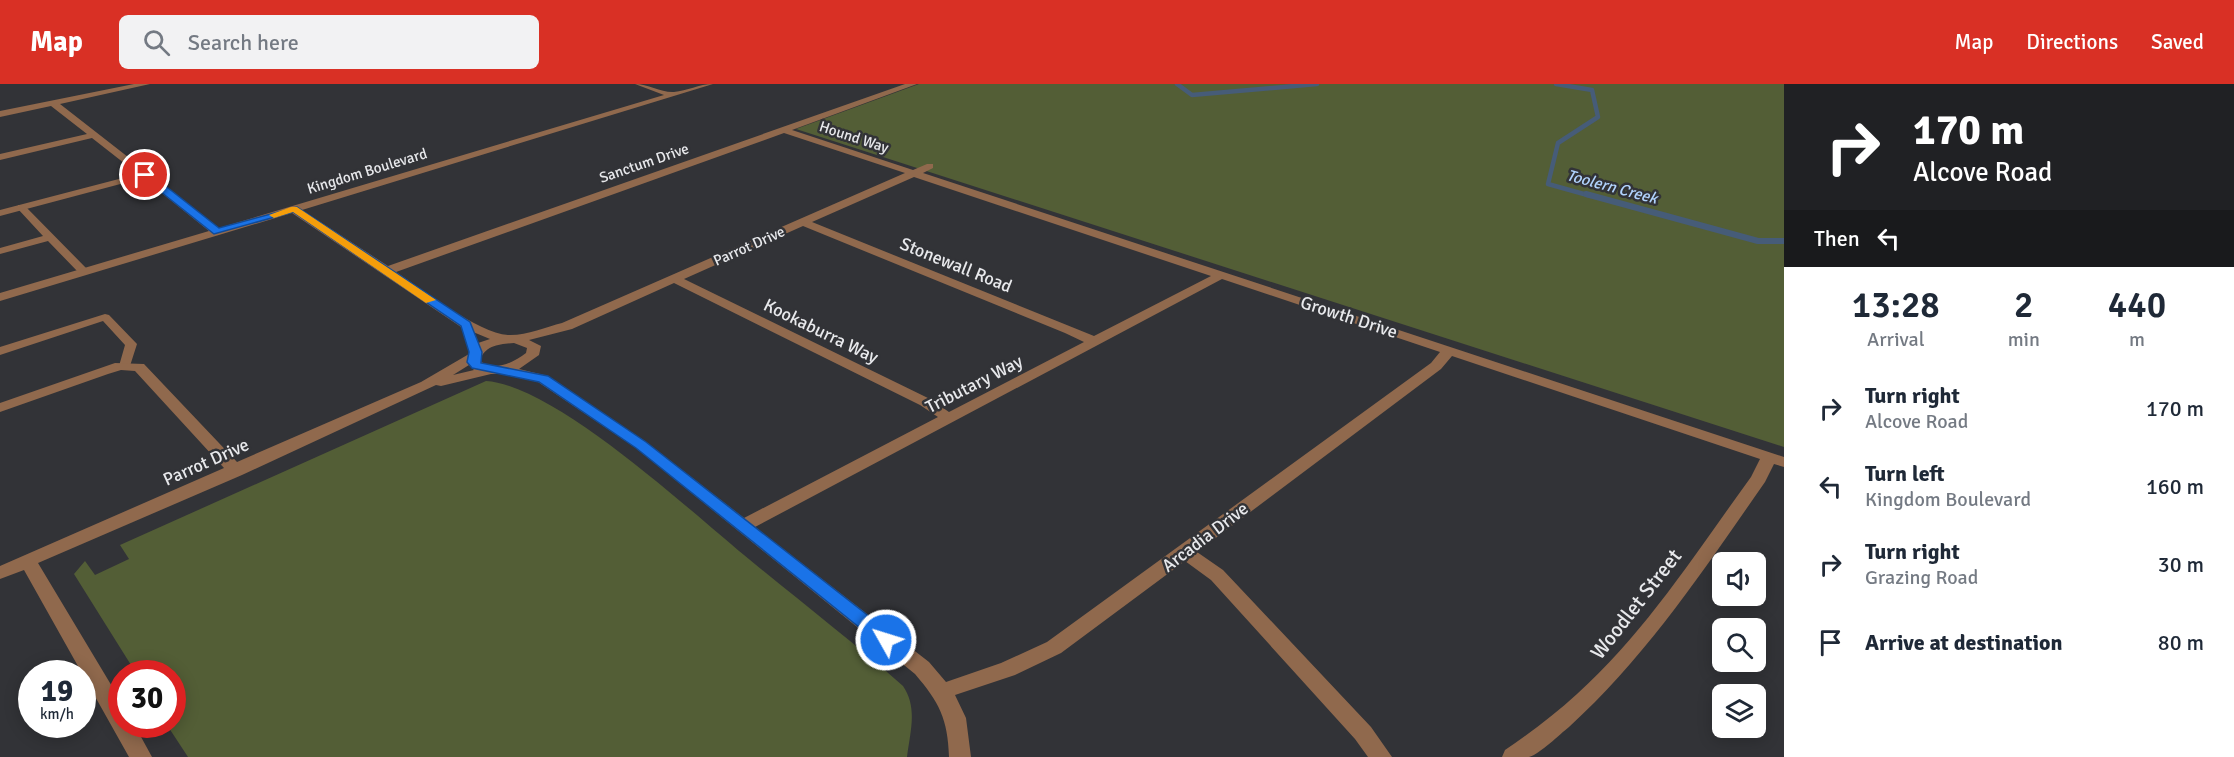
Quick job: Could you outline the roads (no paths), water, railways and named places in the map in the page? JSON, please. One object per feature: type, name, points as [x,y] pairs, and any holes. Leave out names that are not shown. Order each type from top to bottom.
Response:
[{"type":"street","points":[[0,114],[144,84]]},
{"type":"street","points":[[639,84],[673,95]]},
{"type":"street","name":"Kingdom Boulevard","points":[[0,297],[709,84]]},
{"type":"street","name":"Sanctum Drive","points":[[386,271],[913,84]]},
{"type":"street","points":[[53,103],[218,232]]},
{"type":"street","name":"Hound Way","points":[[784,130],[914,173]]},
{"type":"street","points":[[0,157],[94,135]]},
{"type":"street","name":"Parrot Drive","points":[[0,573],[236,471],[426,385],[489,343],[567,326],[930,166]]},
{"type":"street","name":"Growth Drive","points":[[914,173],[1776,459]]},
{"type":"street","points":[[0,213],[145,175]]},
{"type":"street","points":[[294,209],[466,324],[510,339],[530,342],[543,379]]},
{"type":"street","name":"Stonewall Road","points":[[803,222],[1095,342]]},
{"type":"street","name":"Tributary Way","points":[[743,526],[1221,275]]},
{"type":"street","name":"Kookaburra Way","points":[[675,279],[925,402],[949,418]]},
{"type":"street","points":[[466,324],[477,366],[543,379],[641,445],[922,668],[943,691],[955,714],[960,736],[960,757]]},
{"type":"street","name":"Parrot Drive","points":[[426,385],[519,364],[567,326]]},
{"type":"street","name":"Arcadia Drive","points":[[943,691],[1018,667],[1040,657],[1070,638],[1436,366],[1449,351]]},
{"type":"street","points":[[0,408],[125,366],[143,369],[236,471]]},
{"type":"street","name":"Woodlet Street","points":[[1513,757],[1557,724],[1624,660],[1776,459]]},
{"type":"street","points":[[1185,552],[1217,575],[1363,733],[1381,757]]},
{"type":"street","points":[[28,561],[108,700]]},
{"type":"street","points":[[130,738],[141,757]]},
{"type":"lane","points":[[21,207],[84,272]]},
{"type":"lane","points":[[0,251],[51,237]]},
{"type":"lane","points":[[0,351],[105,317],[131,344],[125,366]]},
{"type":"waterway","name":"Toolern Creek","points":[[1177,84],[1192,95],[1317,84]]},
{"type":"waterway","name":"Toolern Creek","points":[[1556,84],[1592,90],[1598,117],[1558,143],[1548,184],[1591,196]]},
{"type":"waterway","name":"Toolern Creek","points":[[1586,194],[1758,241],[1784,241]]}]
